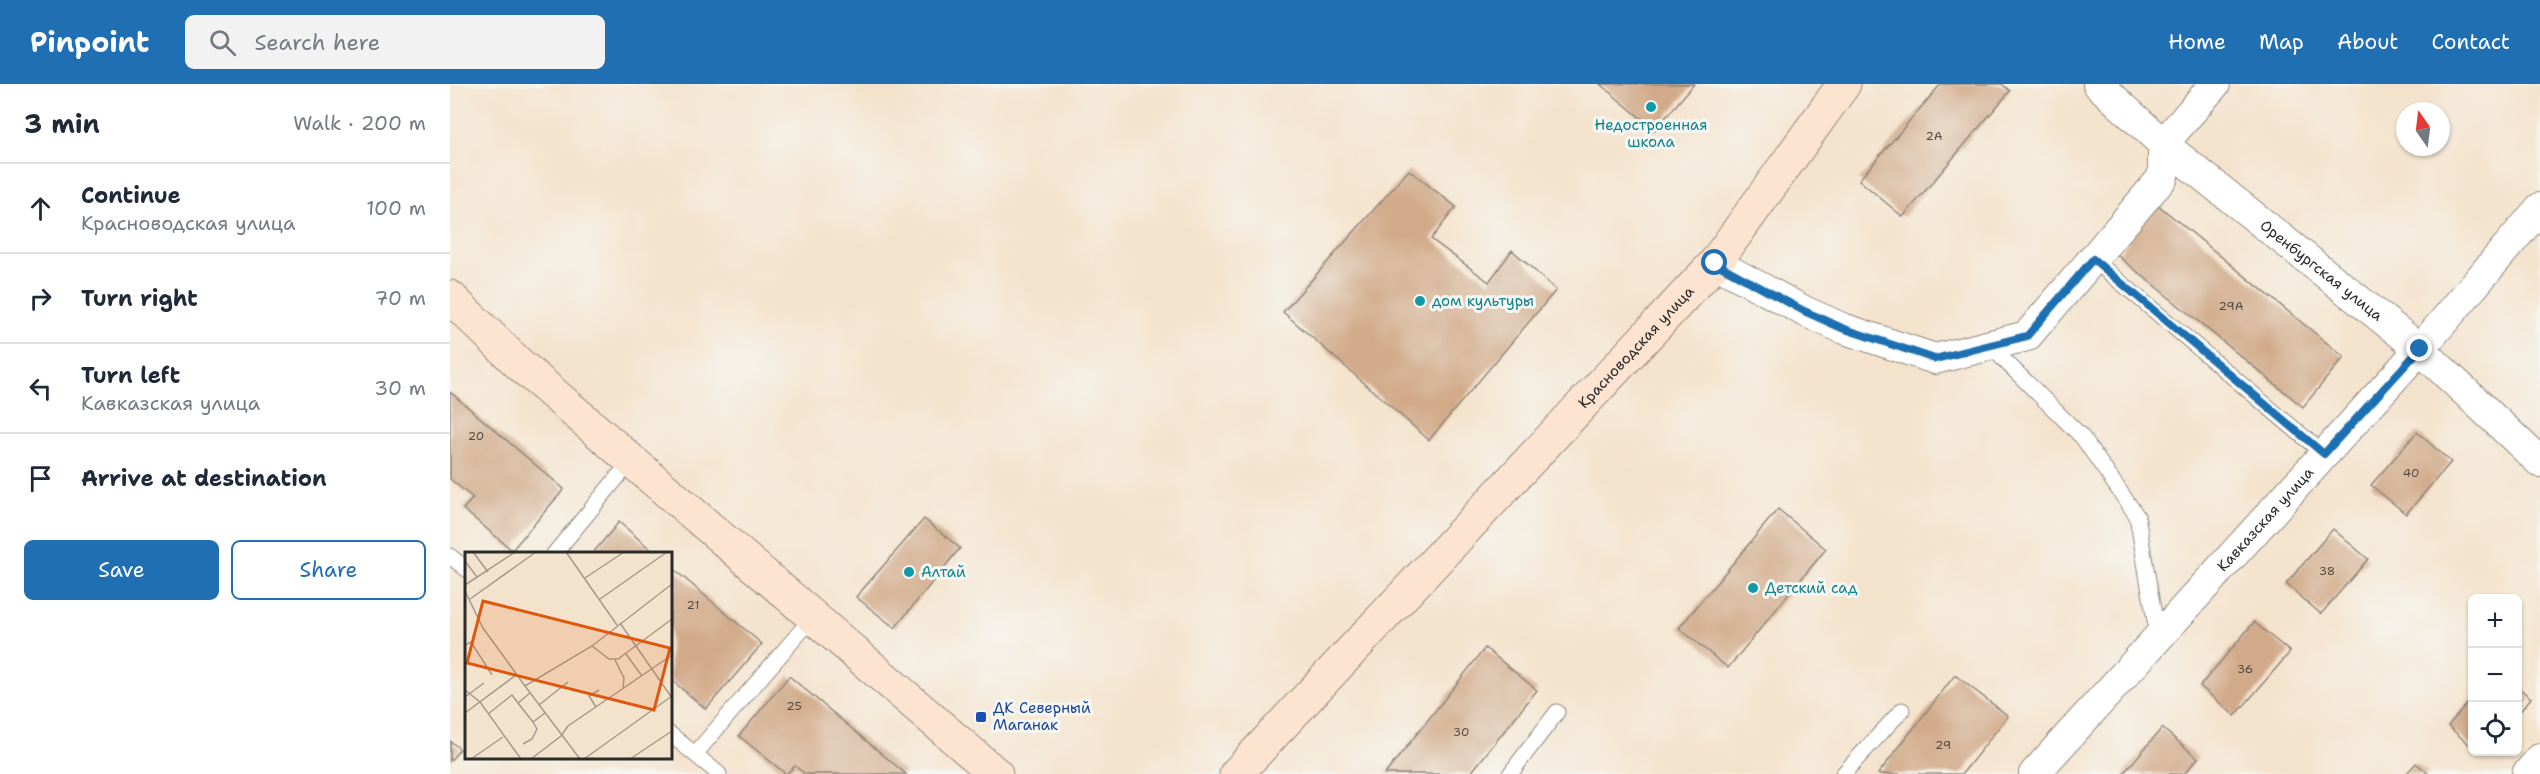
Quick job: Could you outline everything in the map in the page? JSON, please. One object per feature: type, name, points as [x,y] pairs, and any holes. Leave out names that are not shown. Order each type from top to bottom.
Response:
[{"type":"main road","name":"Красноводская улица","points":[[1236,774],[1715,263],[1844,84]]},
{"type":"main road","points":[[450,297],[519,364],[996,774]]},
{"type":"street","name":"Оренбургская улица","points":[[2098,84],[2163,144],[2420,349],[2540,462]]},
{"type":"street","points":[[1715,263],[1804,311],[1842,328],[1935,359],[2027,336],[2163,177],[2163,144],[2215,84]]},
{"type":"street","name":"Кавказская улица","points":[[2034,774],[2420,349],[2540,207]]},
{"type":"street","points":[[2527,774],[2540,759]]},
{"type":"lane","points":[[2093,259],[2324,454]]},
{"type":"lane","points":[[1990,346],[2082,437],[2137,516],[2157,638]]},
{"type":"lane","points":[[556,552],[632,461]]},
{"type":"lane","points":[[450,556],[465,568]]},
{"type":"lane","points":[[695,754],[813,617]]},
{"type":"lane","points":[[1844,774],[1902,710]]},
{"type":"lane","points":[[1510,774],[1557,712]]},
{"type":"lane","points":[[672,736],[719,774]]},
{"type":"building","name":"Недостроенная школа","points":[[1600,84],[1694,84],[1655,130]]},
{"type":"building","points":[[1941,84],[2002,84],[2010,91],[1903,217],[1859,180]]},
{"type":"building","name":"дом культуры","points":[[1409,170],[1456,207],[1431,239],[1489,282],[1512,250],[1556,290],[1429,440],[1283,312]]},
{"type":"building","points":[[2158,205],[2344,357],[2303,407],[2117,255]]},
{"type":"building","points":[[450,392],[564,489],[512,550],[463,509],[473,498],[450,479]]},
{"type":"building","points":[[2417,432],[2451,462],[2406,514],[2371,485]]},
{"type":"building","name":"Детский сад","points":[[1778,509],[1826,549],[1728,668],[1679,628]]},
{"type":"building","name":"Алтай","points":[[924,519],[960,548],[895,628],[856,597]]},
{"type":"building","points":[[619,522],[654,552],[594,552]]},
{"type":"building","points":[[2333,529],[2368,559],[2321,614],[2286,584]]},
{"type":"building","points":[[672,568],[762,644],[706,709],[672,681]]},
{"type":"building","points":[[2254,622],[2290,652],[2235,716],[2200,686]]},
{"type":"building","points":[[1485,648],[1537,690],[1470,774],[1385,774]]},
{"type":"building","points":[[1955,675],[2008,716],[1962,774],[1878,774]]},
{"type":"building","points":[[789,676],[906,774],[805,774],[795,766],[786,774],[739,736]]},
{"type":"building","points":[[2522,690],[2531,698],[2522,709]]},
{"type":"building","points":[[2468,703],[2468,744],[2448,726]]},
{"type":"building","points":[[2162,728],[2198,758],[2184,774],[2123,774]]},
{"type":"building","points":[[450,741],[460,749],[450,761]]},
{"type":"building","points":[[2416,763],[2429,774],[2406,774]]},
{"type":"place","name":"Недостроенная школа","points":[[1651,107]]},
{"type":"place","name":"дом культуры","points":[[1420,301]]},
{"type":"place","name":"Алтай","points":[[909,572]]},
{"type":"place","name":"Детский сад","points":[[1753,588]]},
{"type":"place","name":"ДК Северный Маганак","points":[[981,717]]},
{"type":"route","points":[[1715,263],[1804,311],[1842,328],[1935,359],[2027,336],[2093,259],[2324,454],[2420,349]]}]
